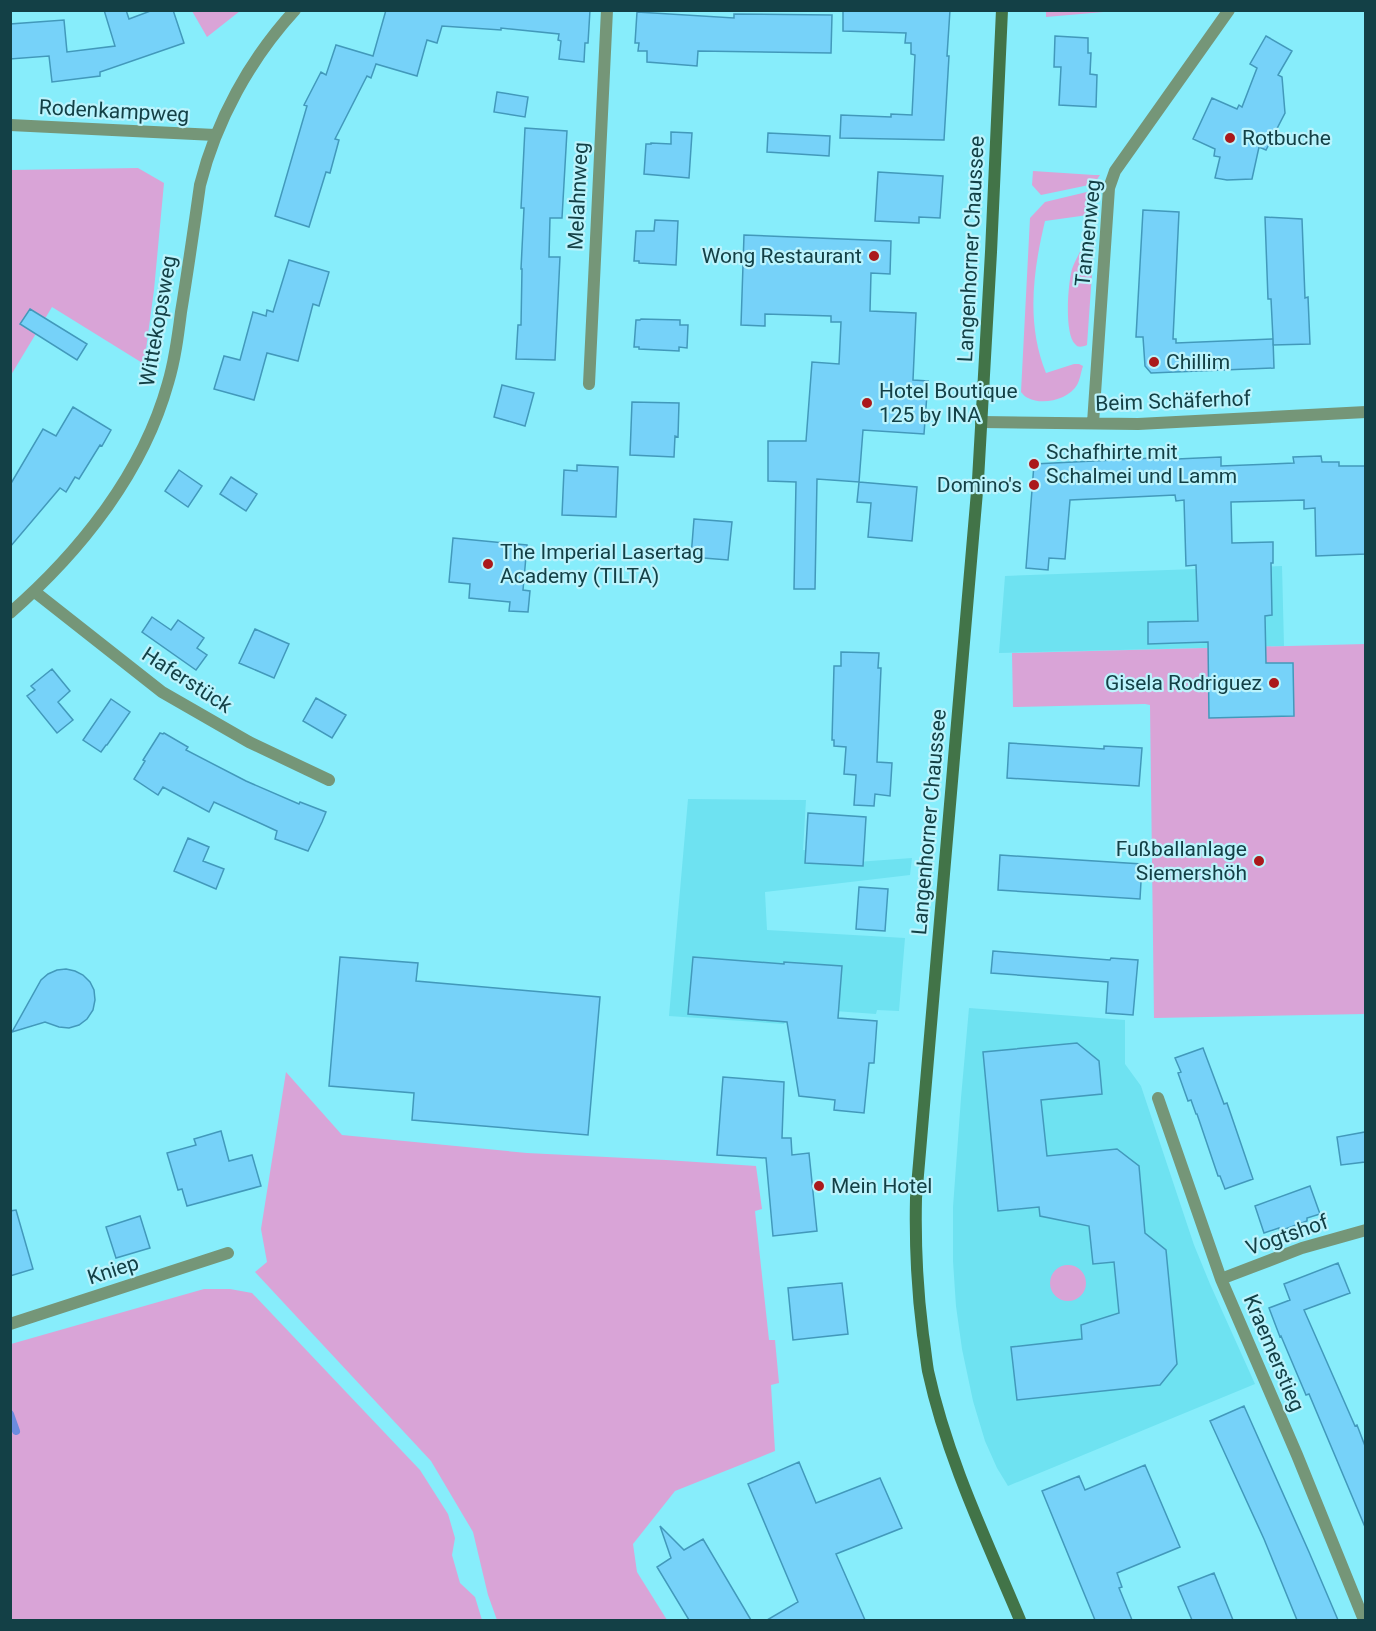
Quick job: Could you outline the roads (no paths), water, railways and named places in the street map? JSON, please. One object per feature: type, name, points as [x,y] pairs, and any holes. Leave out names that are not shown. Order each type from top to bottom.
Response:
[{"type":"main road","name":"Langenhorner Chaussee","points":[[1002,10],[981,422],[956,744],[916,1198],[915,1243],[927,1361],[940,1416],[969,1499],[1020,1620]]},
{"type":"street","name":"Wittekopsweg","points":[[10,613],[35,592],[79,544],[110,503],[147,441],[160,411],[174,358],[200,185],[206,160],[215,135],[235,95],[258,57],[295,10]]},
{"type":"street","name":"Melahnweg","points":[[589,384],[607,10]]},
{"type":"street","name":"Tannenweg","points":[[1093,423],[1109,188],[1115,171],[1229,10]]},
{"type":"street","name":"Rodenkampweg","points":[[10,125],[215,135]]},
{"type":"street","name":"Beim Schäferhof","points":[[981,422],[1138,423],[1365,412]]},
{"type":"street","name":"Haferstück","points":[[35,592],[162,692],[249,742],[329,780]]},
{"type":"street","name":"Kraemerstieg","points":[[1158,1098],[1221,1279],[1297,1455],[1364,1620]]},
{"type":"street","name":"Vogtshof","points":[[1221,1279],[1302,1248],[1365,1230]]},
{"type":"street","name":"Kniep","points":[[10,1324],[228,1253]]},
{"type":"waterway","points":[[10,1414],[16,1431]]},
{"type":"place","name":"Rotbuche","points":[[1230,138]]},
{"type":"place","name":"Wong Restaurant","points":[[874,256]]},
{"type":"place","name":"Chillim","points":[[1154,362]]},
{"type":"place","name":"Hotel Boutique 125 by INA","points":[[867,403]]},
{"type":"place","name":"Schafhirte mit Schalmei und Lamm","points":[[1034,464]]},
{"type":"place","name":"Domino's","points":[[1034,485]]},
{"type":"place","name":"The Imperial Lasertag Academy (TILTA)","points":[[488,564]]},
{"type":"place","name":"Gisela Rodriguez","points":[[1274,683]]},
{"type":"place","name":"Fußballanlage Siemershöh","points":[[1259,861]]},
{"type":"place","name":"Mein Hotel","points":[[819,1186]]}]
